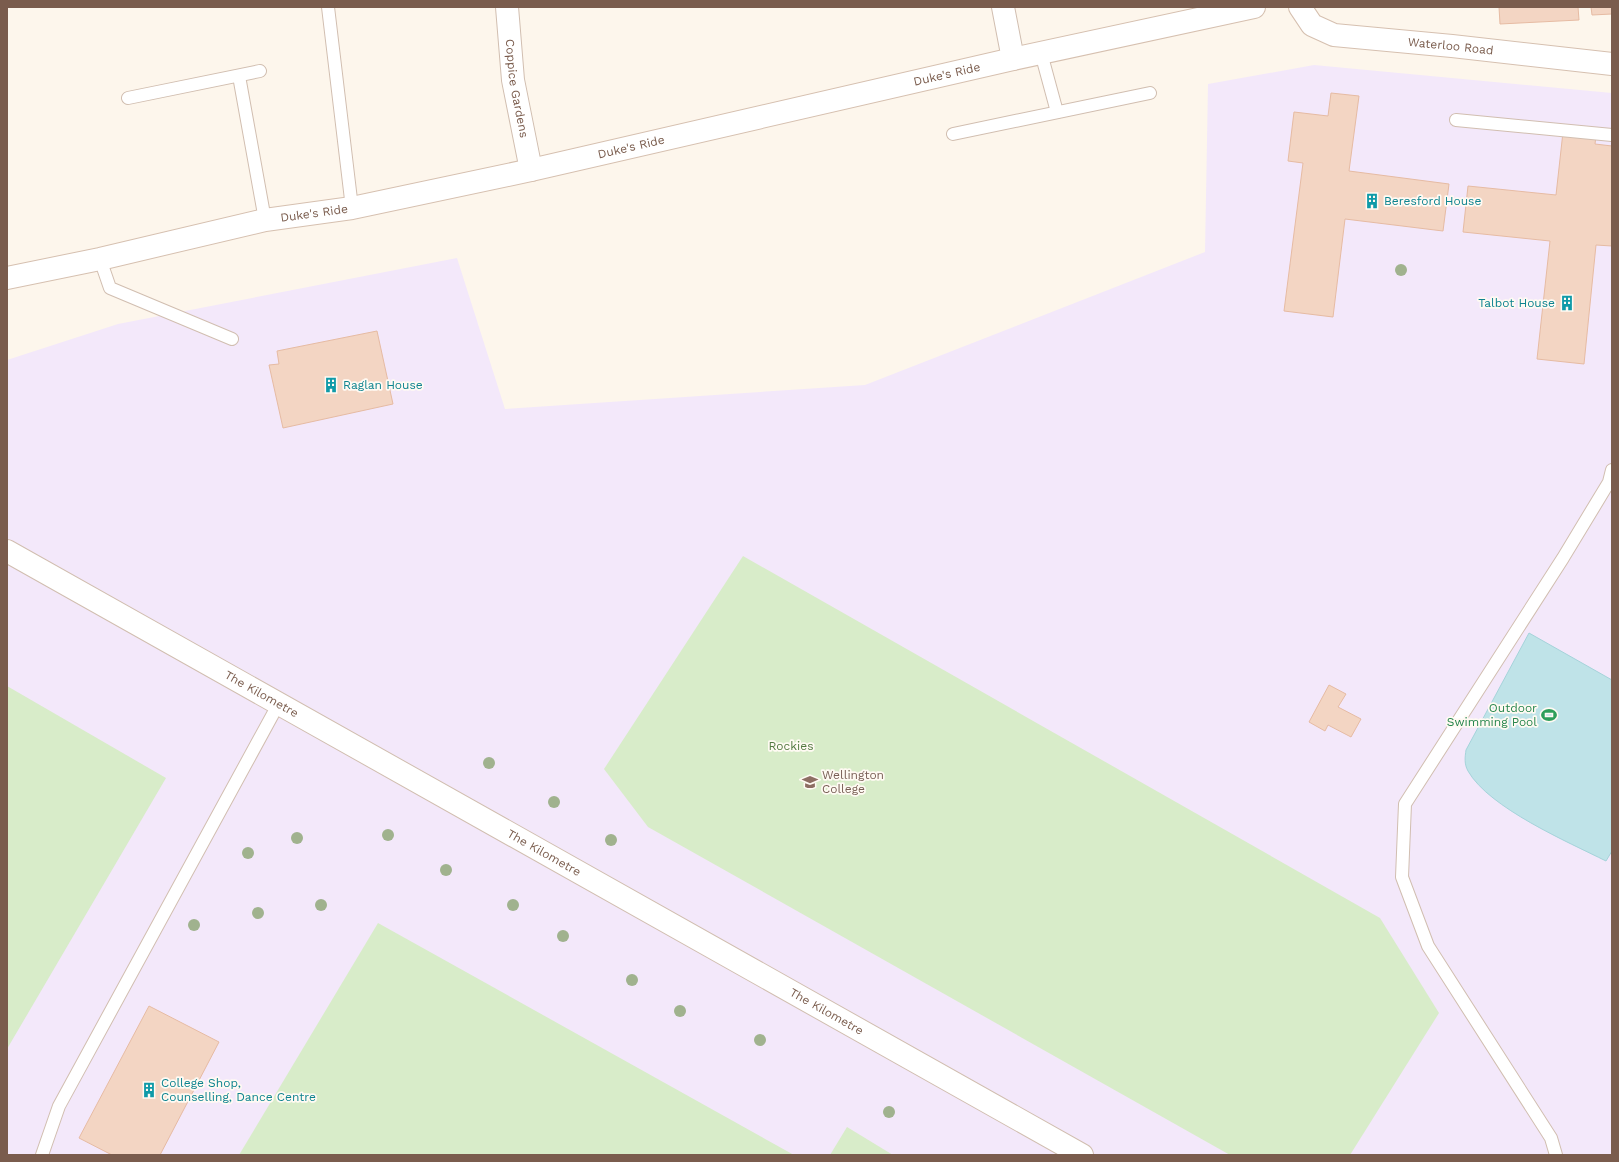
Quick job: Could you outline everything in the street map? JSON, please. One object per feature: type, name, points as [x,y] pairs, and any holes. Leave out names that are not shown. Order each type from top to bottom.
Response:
[{"type":"street","name":"Coppice Gardens","points":[[508,7],[513,80],[531,170]]},
{"type":"street","points":[[1003,7],[1013,59]]},
{"type":"street","name":"Duke's Ride","points":[[7,278],[100,259],[265,220],[352,208],[531,170],[1013,59],[1254,7]]},
{"type":"street","name":"Waterloo Road","points":[[1300,7],[1312,25],[1334,35],[1452,46],[1612,64]]},
{"type":"street","name":"The Kilometre","points":[[7,551],[1082,1155]]},
{"type":"lane","points":[[328,7],[352,208]]},
{"type":"lane","points":[[1041,53],[1057,112]]},
{"type":"lane","points":[[128,98],[260,71]]},
{"type":"lane","points":[[239,76],[265,220]]},
{"type":"lane","points":[[953,134],[1150,93]]},
{"type":"lane","points":[[1456,120],[1612,135]]},
{"type":"lane","points":[[100,259],[110,288],[232,340]]},
{"type":"lane","points":[[1556,1155],[1551,1138],[1428,946],[1402,876],[1404,804],[1564,558],[1609,482],[1612,470]]},
{"type":"lane","points":[[42,1155],[59,1106],[279,703]]},
{"type":"shaded area","name":"Wellington College","points":[[1314,65],[1612,93],[1612,1155],[7,1155],[7,360],[118,324],[457,258],[505,409],[865,385],[1205,252],[1208,84]]},
{"type":"green space","name":"Rockies","points":[[743,556],[1380,918],[1439,1013],[1350,1155],[1230,1155],[648,827],[604,769]]},
{"type":"green space","points":[[7,686],[166,778],[7,1049]]},
{"type":"green space","points":[[378,923],[794,1155],[239,1155]]},
{"type":"green space","points":[[847,1127],[893,1155],[830,1155]]},
{"type":"water","name":"Outdoor Swimming Pool","points":[[1529,633],[1612,680],[1612,851],[1606,861],[1551,834],[1511,811],[1478,785],[1466,766],[1466,750]]},
{"type":"building","points":[[1499,7],[1578,7],[1579,20],[1500,24]]},
{"type":"building","points":[[1591,7],[1612,7],[1612,14],[1592,15]]},
{"type":"building","name":"Beresford House","points":[[1331,93],[1359,96],[1349,171],[1449,184],[1443,231],[1345,219],[1333,317],[1284,311],[1303,163],[1288,161],[1294,112],[1328,116]]},
{"type":"building","name":"Talbot House","points":[[1563,132],[1596,136],[1595,144],[1612,146],[1612,246],[1596,245],[1584,364],[1537,359],[1550,241],[1463,232],[1468,186],[1556,195]]},
{"type":"building","name":"Raglan House","points":[[377,331],[393,404],[283,428],[269,365],[279,364],[277,351]]},
{"type":"building","points":[[1329,685],[1346,694],[1338,707],[1361,719],[1351,737],[1328,725],[1325,731],[1309,722]]},
{"type":"building","name":"College Shop, Counselling, Dance Centre","points":[[149,1006],[219,1042],[160,1155],[112,1155],[79,1138]]},
{"type":"place","name":"Beresford House","points":[[1372,201]]},
{"type":"place","name":"Talbot House","points":[[1567,303]]},
{"type":"place","name":"Raglan House","points":[[331,385]]},
{"type":"place","name":"Outdoor Swimming Pool","points":[[1549,715]]},
{"type":"place","name":"Wellington College","points":[[810,782]]},
{"type":"place","name":"College Shop, Counselling, Dance Centre","points":[[149,1090]]}]
